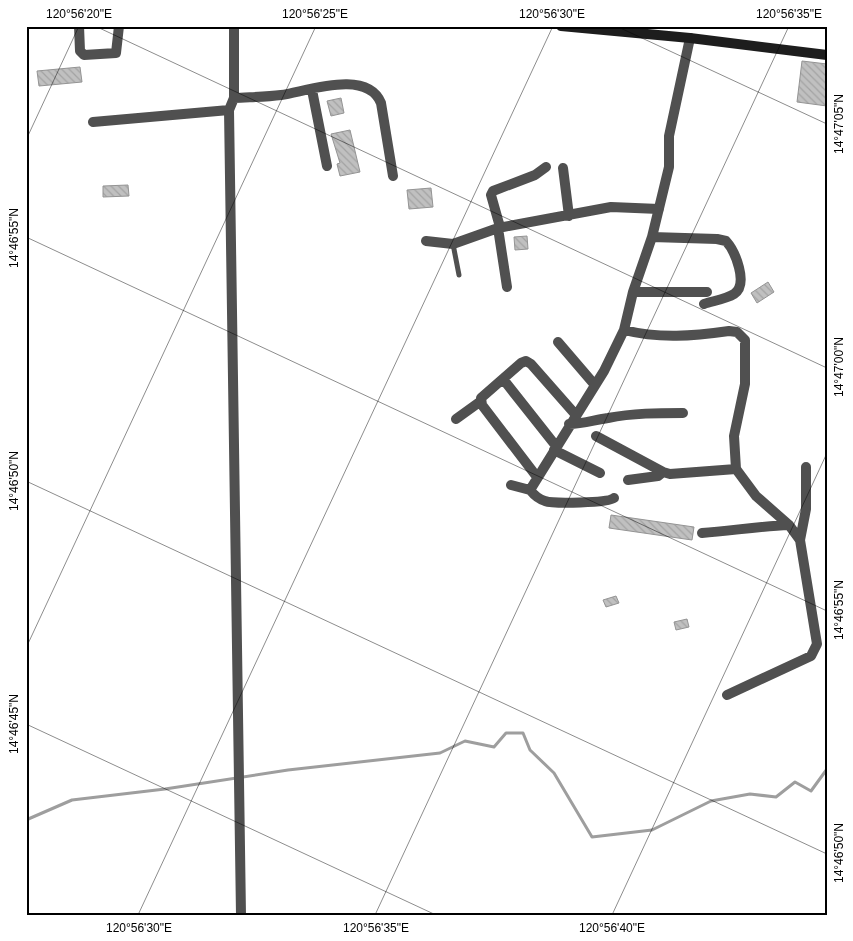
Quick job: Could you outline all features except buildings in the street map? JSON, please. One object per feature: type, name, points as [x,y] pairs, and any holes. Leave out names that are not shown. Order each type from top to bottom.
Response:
[{"type":"street","points":[[80,26],[80,51],[84,56],[116,53],[119,26]]},
{"type":"street","points":[[234,26],[234,98],[229,110],[241,915]]},
{"type":"street","points":[[561,26],[690,38],[827,55]]},
{"type":"street","points":[[530,490],[615,351],[624,330],[633,292],[652,238],[669,168],[669,136],[690,38]]},
{"type":"street","points":[[234,98],[312,90],[341,84],[366,88],[376,93],[381,103],[393,176]]},
{"type":"street","points":[[312,90],[327,166]]},
{"type":"street","points":[[93,122],[229,110]]},
{"type":"street","points":[[507,286],[499,228],[491,195],[493,191],[535,175],[546,166]]},
{"type":"street","points":[[563,168],[569,216]]},
{"type":"street","points":[[426,241],[454,244],[499,228],[611,207],[659,209]]},
{"type":"street","points":[[652,238],[717,239],[726,241],[732,248],[740,268],[740,286],[735,294],[704,304]]},
{"type":"street","points":[[633,292],[707,292]]},
{"type":"street","points":[[624,330],[648,336],[698,335],[729,331],[737,332],[742,336],[745,340],[745,384],[734,436],[736,469],[756,496],[788,525],[800,540]]},
{"type":"street","points":[[558,342],[594,384]]},
{"type":"street","points":[[456,419],[481,401],[521,363],[529,362],[575,414]]},
{"type":"street","points":[[503,379],[555,448],[600,473]]},
{"type":"street","points":[[481,401],[482,406],[538,477]]},
{"type":"street","points":[[569,424],[582,424],[643,413],[683,413]]},
{"type":"street","points":[[596,436],[663,472],[736,469]]},
{"type":"street","points":[[727,695],[811,656],[817,644],[800,540],[806,509],[806,467]]},
{"type":"street","points":[[628,480],[658,476],[663,472]]},
{"type":"street","points":[[511,485],[530,490],[536,497],[545,502],[564,504],[575,501],[604,502],[614,498]]},
{"type":"street","points":[[702,533],[730,531],[755,526],[788,525]]},
{"type":"lane","points":[[454,244],[459,275]]},
{"type":"waterway","points":[[26,820],[72,800],[165,789],[288,770],[440,753],[465,741],[494,747],[506,733],[523,733],[530,750],[554,773],[592,837],[652,830],[711,801],[750,794],[776,797],[795,782],[811,791],[827,769]]}]
